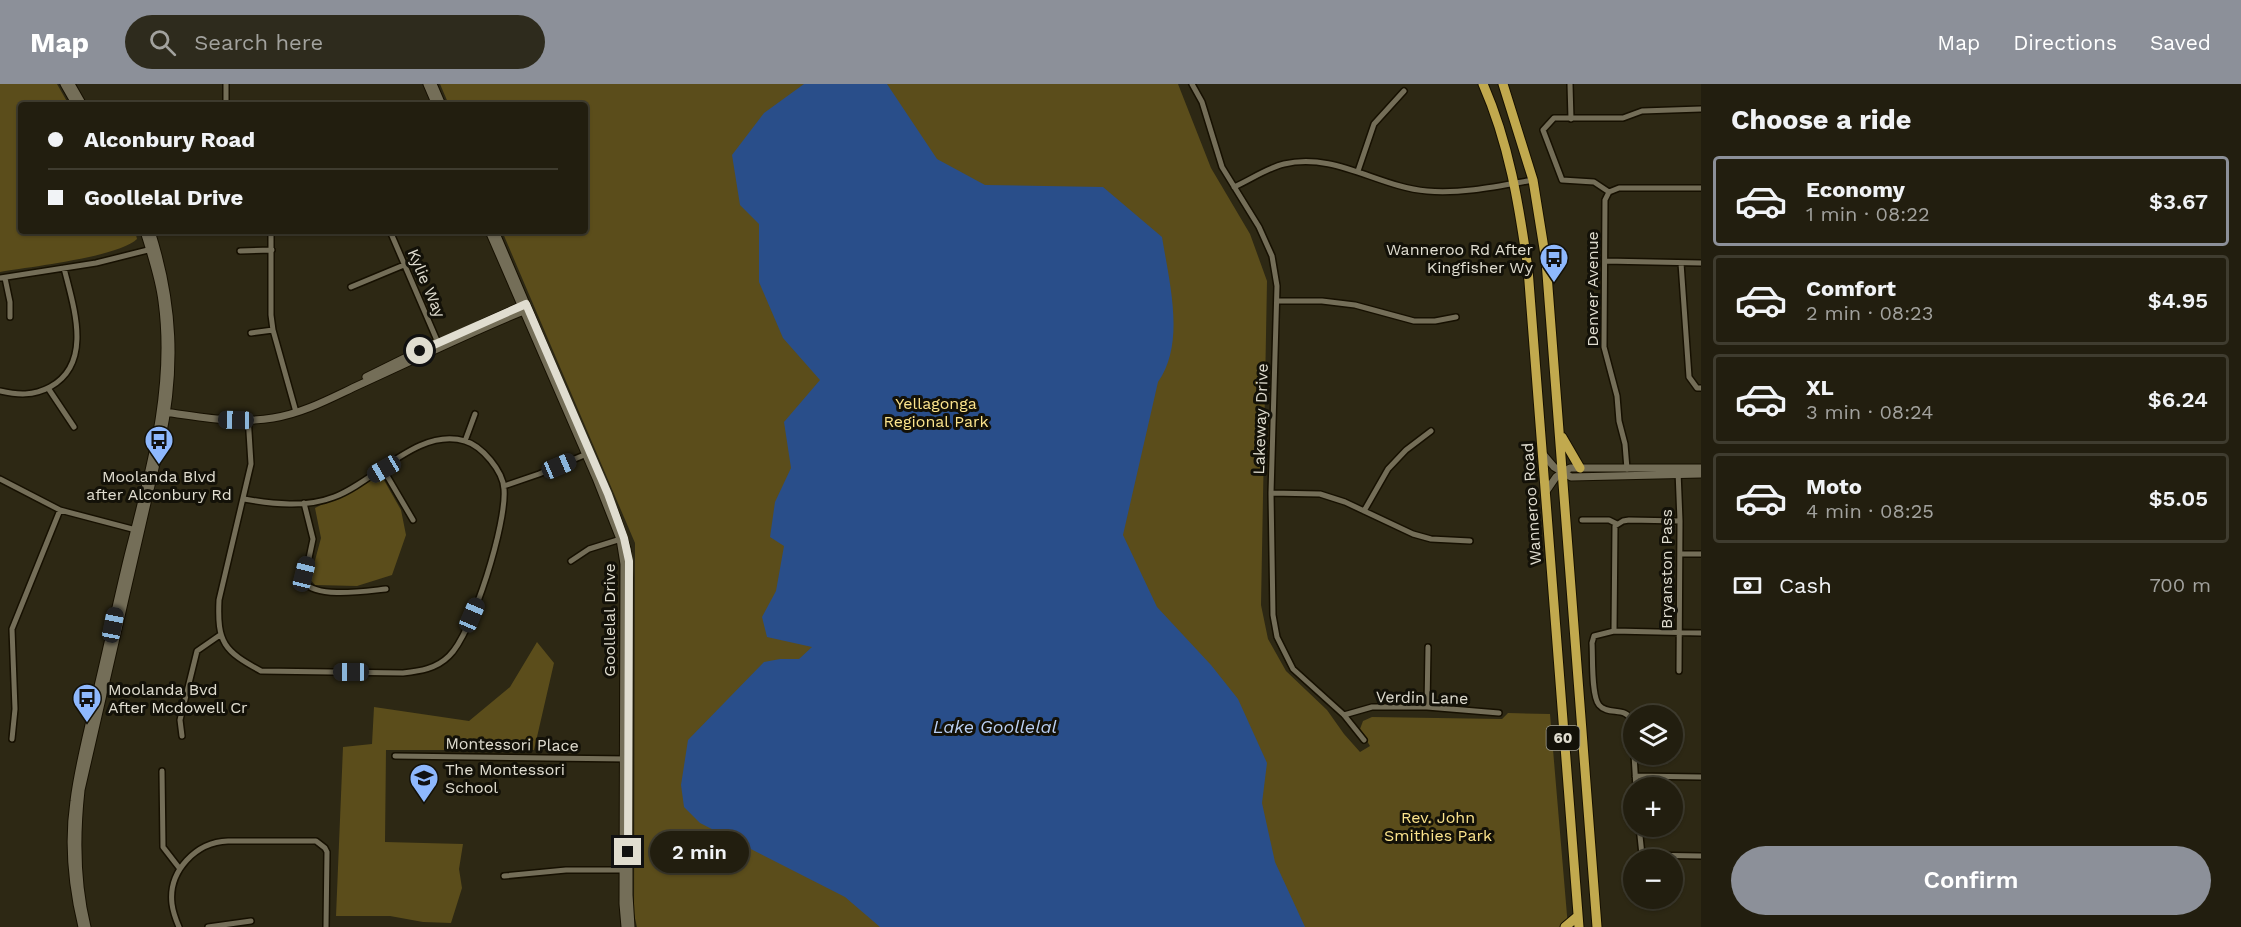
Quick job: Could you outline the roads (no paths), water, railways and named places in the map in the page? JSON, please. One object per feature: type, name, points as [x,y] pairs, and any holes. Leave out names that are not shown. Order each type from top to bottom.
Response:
[{"type":"highway","name":"Wanneroo Road","points":[[1483,84],[1504,140],[1515,183],[1527,269],[1579,927]]},
{"type":"highway","name":"Wanneroo Road","points":[[1503,84],[1533,180],[1546,261],[1597,927]]},
{"type":"highway","points":[[1559,432],[1580,468]]},
{"type":"highway","points":[[1565,927],[1578,916]]},
{"type":"street","points":[[64,84],[74,102]]},
{"type":"street","points":[[71,84],[81,102]]},
{"type":"street","points":[[226,84],[226,102]]},
{"type":"street","points":[[427,84],[435,102]]},
{"type":"street","points":[[433,84],[441,102]]},
{"type":"street","name":"Lakeway Drive","points":[[1192,84],[1202,102],[1222,167],[1259,227],[1272,256],[1277,301],[1271,493],[1273,615],[1277,637],[1293,669],[1344,715],[1364,740]]},
{"type":"street","points":[[1570,84],[1571,119]]},
{"type":"street","points":[[1358,171],[1374,124],[1404,91]]},
{"type":"street","points":[[1701,109],[1642,111],[1623,118],[1554,118],[1544,130],[1562,180],[1594,182],[1609,192],[1619,188],[1701,188]]},
{"type":"street","points":[[1234,187],[1282,164],[1301,161],[1328,162],[1391,183],[1426,191],[1455,190],[1533,180]]},
{"type":"street","name":"Denver Avenue","points":[[1609,192],[1605,200],[1604,347],[1617,396],[1628,477]]},
{"type":"street","points":[[87,927],[78,866],[81,790],[165,410],[172,366],[166,290],[153,249],[146,234]]},
{"type":"street","points":[[151,234],[153,249]]},
{"type":"street","points":[[272,234],[271,315],[273,330],[296,410]]},
{"type":"street","name":"Kylie Way","points":[[391,234],[439,344]]},
{"type":"street","name":"Goollelal Drive","points":[[490,234],[622,538],[626,870],[631,927]]},
{"type":"street","name":"Goollelal Drive","points":[[496,234],[524,308]]},
{"type":"street","points":[[10,317],[10,302],[2,278],[96,263],[153,249]]},
{"type":"street","points":[[240,251],[272,250]]},
{"type":"street","points":[[1605,261],[1701,263]]},
{"type":"street","points":[[1681,263],[1689,377],[1697,388],[1701,388]]},
{"type":"street","points":[[351,287],[404,265]]},
{"type":"street","points":[[0,391],[18,395],[48,388],[58,383],[75,357],[76,317],[64,268]]},
{"type":"street","points":[[1277,301],[1322,301],[1355,305],[1414,321],[1435,321],[1456,317]]},
{"type":"street","points":[[165,410],[248,418],[276,417],[342,394],[439,344],[524,308]]},
{"type":"street","points":[[251,333],[273,330]]},
{"type":"street","points":[[48,388],[74,427]]},
{"type":"street","points":[[465,441],[475,414]]},
{"type":"street","points":[[244,499],[267,503],[304,503],[335,497],[409,452],[428,442],[439,440],[465,441],[486,456],[504,486],[505,506],[478,600],[456,648],[448,657],[424,671],[403,673],[261,671],[240,660],[226,646],[220,635],[219,600],[251,464],[248,418]]},
{"type":"street","points":[[1364,511],[1388,469],[1406,450],[1431,431]]},
{"type":"street","points":[[504,486],[587,454]]},
{"type":"street","points":[[1543,454],[1554,467],[1571,477],[1628,477],[1701,468]]},
{"type":"street","points":[[1545,493],[1556,477],[1570,468],[1627,468],[1701,474]]},
{"type":"street","points":[[384,469],[413,520]]},
{"type":"street","name":"Bryanston Pass","points":[[1678,472],[1679,671]]},
{"type":"street","points":[[0,478],[60,510],[138,531]]},
{"type":"street","points":[[1271,493],[1320,494],[1413,534],[1431,539],[1470,540]]},
{"type":"street","points":[[304,503],[313,539],[304,574],[304,582],[307,586],[313,590],[357,592],[386,589]]},
{"type":"street","points":[[12,739],[15,709],[12,629],[60,510]]},
{"type":"street","points":[[1582,520],[1609,520],[1617,524],[1629,520],[1680,520]]},
{"type":"street","points":[[1614,631],[1614,533],[1617,524]]},
{"type":"street","points":[[82,927],[76,903],[72,869],[74,801],[138,531]]},
{"type":"street","points":[[571,561],[590,549],[622,538]]},
{"type":"street","points":[[1680,554],[1701,554]]},
{"type":"street","points":[[1623,713],[1608,711],[1600,706],[1596,697],[1592,644],[1594,636],[1614,631],[1701,633]]},
{"type":"street","points":[[182,736],[180,720],[197,651],[220,635]]},
{"type":"street","points":[[1427,707],[1428,646]]},
{"type":"street","name":"Verdin Lane","points":[[1344,715],[1372,707],[1427,707],[1499,713]]},
{"type":"street","name":"Montessori Place","points":[[395,756],[626,759]]},
{"type":"street","points":[[1635,765],[1635,776],[1701,777]]},
{"type":"street","points":[[162,771],[163,848],[180,869]]},
{"type":"street","points":[[1640,837],[1642,855],[1701,856]]},
{"type":"street","points":[[178,927],[172,895],[180,869],[198,850],[217,841],[316,841],[325,848],[327,852],[326,927]]},
{"type":"street","points":[[504,876],[566,870],[626,870]]},
{"type":"street","name":"Goollelal Drive","points":[[625,927],[623,904],[626,870]]},
{"type":"street","points":[[208,927],[250,921]]},
{"type":"water","name":"Lake Goollelal","points":[[804,84],[887,84],[937,159],[985,185],[1103,187],[1162,237],[1173,311],[1171,349],[1158,382],[1123,535],[1157,607],[1211,665],[1238,699],[1267,763],[1262,803],[1275,862],[1305,927],[880,927],[845,897],[700,823],[684,807],[681,785],[688,740],[764,662],[799,659],[812,647],[767,637],[762,617],[776,591],[784,546],[770,537],[775,502],[791,468],[784,422],[820,380],[783,338],[759,282],[759,224],[740,205],[732,155],[764,113]]},
{"type":"place","name":"Wanneroo Rd After Kingfisher Wy","points":[[1554,284]]},
{"type":"place","name":"Moolanda Blvd after Alconbury Rd","points":[[159,466]]},
{"type":"place","name":"Moolanda Bvd After Mcdowell Cr","points":[[87,724]]},
{"type":"place","name":"The Montessori School","points":[[424,804]]},
{"type":"park label","name":"Yellagonga Regional Park","points":[[936,412]]},
{"type":"park label","name":"Rev. John Smithies Park","points":[[1438,826]]}]
